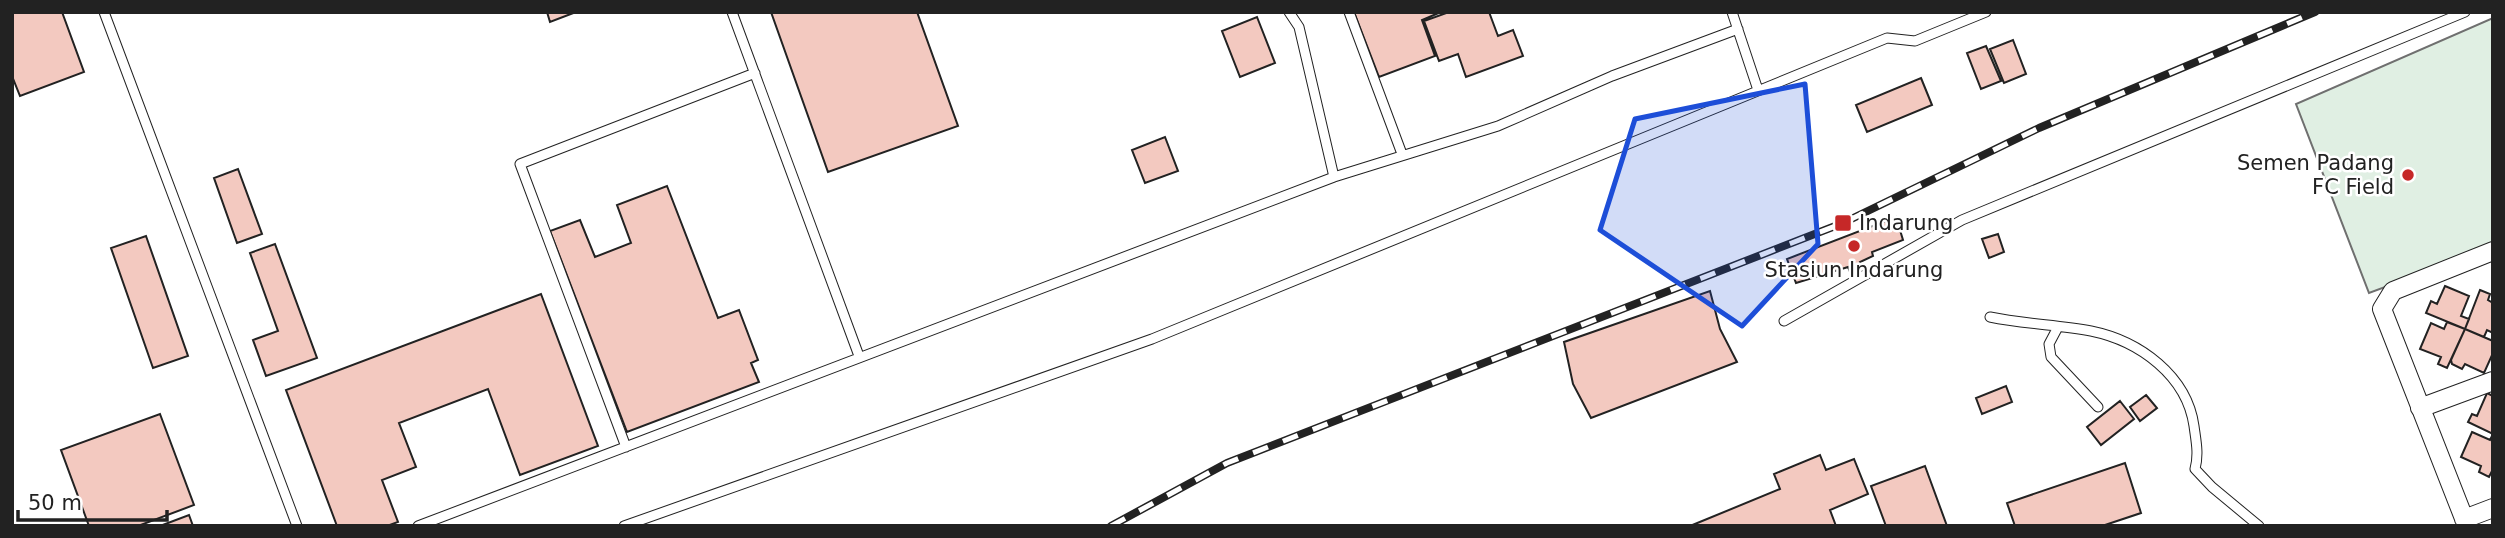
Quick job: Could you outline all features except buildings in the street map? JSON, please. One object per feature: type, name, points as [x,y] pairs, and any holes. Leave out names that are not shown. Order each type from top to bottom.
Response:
[{"type":"street","points":[[2493,251],[2393,291],[2385,299],[2382,309],[2465,522],[2493,509]]},
{"type":"street","points":[[2420,408],[2493,381]]},
{"type":"lane","points":[[104,12],[297,526]]},
{"type":"lane","points":[[732,12],[859,356]]},
{"type":"lane","points":[[1289,12],[1299,27],[1334,177]]},
{"type":"lane","points":[[1349,12],[1402,154]]},
{"type":"lane","points":[[1732,12],[1758,90]]},
{"type":"lane","points":[[1784,321],[1962,220],[2465,12]]},
{"type":"lane","points":[[624,526],[1152,339],[1887,38],[1915,41],[1982,13]]},
{"type":"lane","points":[[418,526],[1334,177],[1498,125],[1612,76],[1738,29]]},
{"type":"lane","points":[[626,447],[520,164],[755,73]]},
{"type":"lane","points":[[1990,317],[2093,331],[2131,346],[2173,374],[2186,393],[2192,414],[2198,458],[2195,468],[2212,487],[2259,526]]},
{"type":"lane","points":[[2058,327],[2049,344],[2051,357],[2098,407]]},
{"type":"highlighted area","points":[[1805,84],[1818,244],[1742,326],[1600,230],[1635,119]]},
{"type":"green space","name":"Semen Padang FC Field","points":[[2493,18],[2493,247],[2369,293],[2296,104]]},
{"type":"railway","points":[[1111,526],[1227,463],[1843,223],[2039,128],[2315,12]]},
{"type":"place","name":"Semen Padang FC Field","points":[[2408,175]]},
{"type":"place","name":"Indarung","points":[[1843,223]]},
{"type":"place","name":"Stasiun Indarung","points":[[1854,246]]}]
